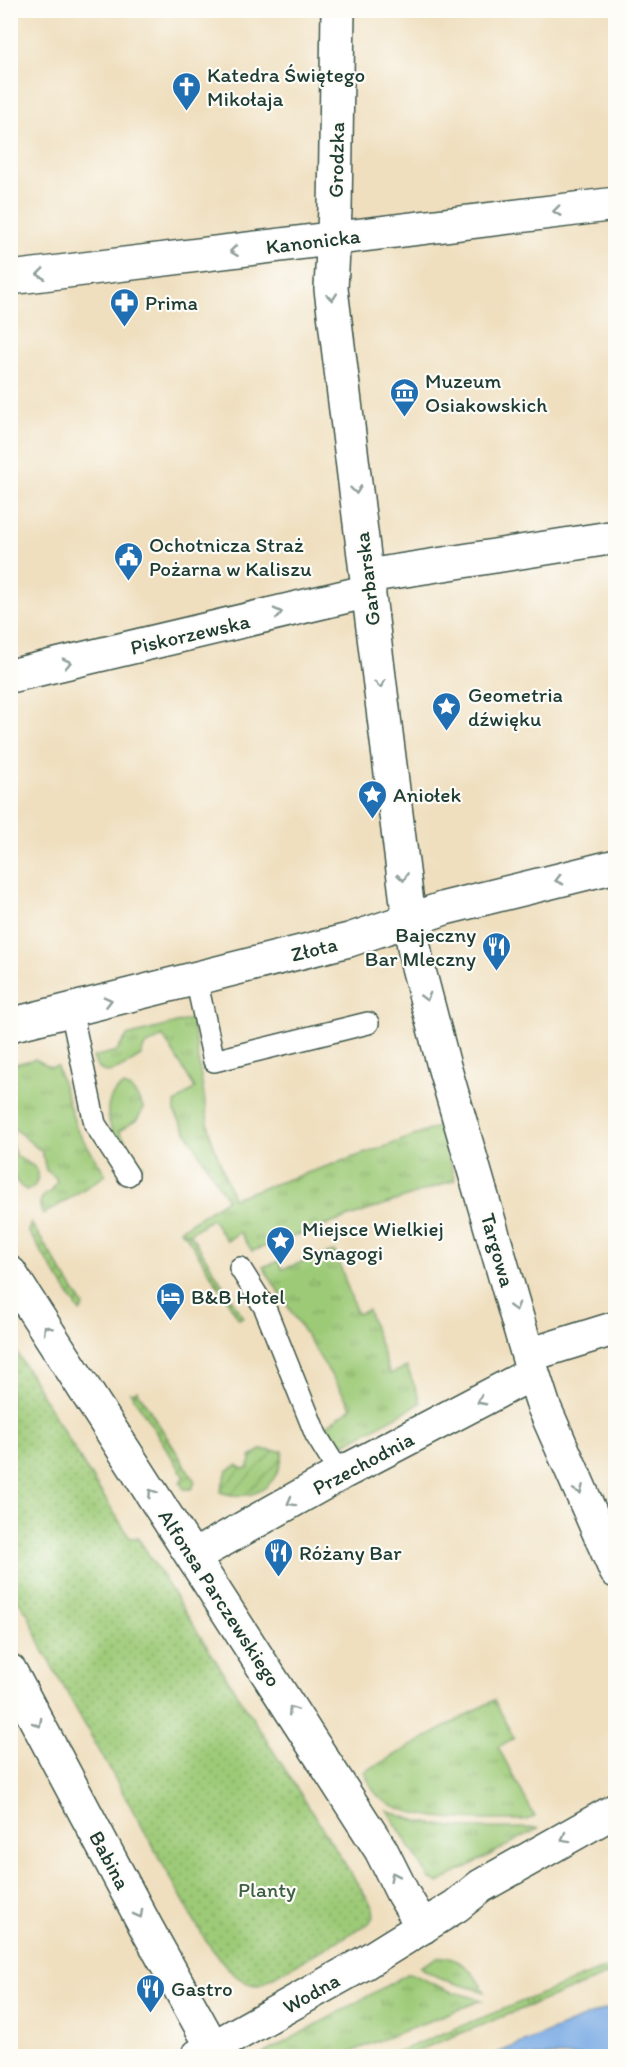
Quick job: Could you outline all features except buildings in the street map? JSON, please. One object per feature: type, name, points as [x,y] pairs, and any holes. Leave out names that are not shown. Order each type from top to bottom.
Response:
[{"type":"street","name":"Grodzka","points":[[334,238],[338,10]]},
{"type":"street","name":"Kanonicka","points":[[10,278],[615,204]]},
{"type":"street","name":"Garbarska","points":[[334,238],[331,289],[409,919]]},
{"type":"street","name":"Piskorzewska","points":[[10,676],[368,584],[615,537]]},
{"type":"street","name":"Złota","points":[[10,1025],[349,940],[409,919],[615,866]]},
{"type":"street","name":"Targowa","points":[[409,919],[417,963],[444,1066],[544,1407],[615,1571]]},
{"type":"street","name":"Alfonsa Parczewskiego","points":[[10,1273],[381,1850],[423,1927]]},
{"type":"street","name":"Przechodnia","points":[[194,1556],[531,1364],[615,1328]]},
{"type":"street","name":"Babina","points":[[10,1671],[146,1928],[206,2052]]},
{"type":"street","name":"Wodna","points":[[206,2052],[356,1968],[456,1906],[481,1886],[615,1810]]},
{"type":"lane","points":[[196,979],[214,1061],[368,1023]]},
{"type":"lane","points":[[71,1010],[95,1124],[128,1175]]},
{"type":"lane","points":[[240,1268],[265,1308],[316,1435],[340,1474]]},
{"type":"green space","points":[[192,1019],[210,1134],[233,1198],[440,1126],[455,1180],[252,1251],[240,1232],[227,1241],[212,1219],[190,1233],[182,1233],[180,1230],[227,1199],[175,1113],[175,1103],[195,1088],[163,1036],[144,1047],[141,1056],[114,1071],[102,1070],[97,1066],[93,1057],[117,1051],[127,1036]]},
{"type":"green space","points":[[35,1059],[50,1067],[57,1066],[77,1130],[106,1175],[43,1215],[40,1208],[41,1201],[44,1195],[51,1192],[57,1182],[55,1177],[46,1170],[42,1152],[11,1126],[11,1065]]},
{"type":"green space","points":[[123,1086],[133,1091],[144,1108],[137,1120],[119,1131],[142,1166],[136,1169],[115,1136],[109,1119],[110,1100],[118,1088]]},
{"type":"green space","points":[[10,1138],[17,1156],[38,1171],[37,1181],[32,1188],[26,1190],[15,1180],[10,1160]]},
{"type":"green space","points":[[31,1223],[84,1306],[80,1312],[28,1231]]},
{"type":"green space","points":[[184,1232],[190,1233],[243,1317],[239,1319]]},
{"type":"green space","points":[[335,1251],[357,1314],[368,1310],[390,1374],[407,1367],[421,1403],[345,1444],[337,1439],[326,1426],[352,1408],[263,1267],[279,1261],[282,1269]]},
{"type":"green space","name":"Planty","points":[[10,1341],[130,1538],[138,1538],[373,1908],[374,1917],[368,1924],[259,1985],[243,1981],[236,1976],[206,1941],[43,1650],[28,1614],[11,1590]]},
{"type":"green space","points":[[137,1390],[193,1478],[195,1482],[192,1489],[184,1489],[180,1482],[184,1476],[130,1392],[134,1393]]},
{"type":"green space","points":[[261,1450],[283,1451],[281,1464],[270,1483],[263,1489],[244,1495],[220,1492],[227,1471],[237,1465],[244,1469],[248,1468],[250,1457]]},
{"type":"green space","points":[[494,1700],[514,1738],[498,1747],[535,1817],[526,1820],[490,1820],[432,1816],[396,1807],[376,1794],[364,1772]]},
{"type":"green space","points":[[387,1810],[424,1823],[442,1826],[539,1828],[438,1883],[430,1879]]},
{"type":"green space","points":[[446,1957],[465,1966],[485,1992],[441,1979],[420,1967],[436,1958]]},
{"type":"green space","points":[[615,1964],[615,1972],[404,2056],[387,2056]]},
{"type":"green space","points":[[409,1973],[450,1991],[482,2000],[340,2056],[260,2056]]},
{"type":"water","points":[[615,2005],[615,2056],[490,2056]]},
{"type":"place","name":"Katedra Świętego Mikołaja","points":[[186,112]]},
{"type":"place","name":"Prima","points":[[124,328]]},
{"type":"place","name":"Muzeum Osiakowskich","points":[[404,418]]},
{"type":"place","name":"Ochotnicza Straż Pożarna w Kaliszu","points":[[128,582]]},
{"type":"place","name":"Geometria dźwięku","points":[[447,732]]},
{"type":"place","name":"Aniołek","points":[[372,820]]},
{"type":"place","name":"Bajeczny Bar Mleczny","points":[[497,972]]},
{"type":"place","name":"Miejsce Wielkiej Synagogi","points":[[281,1266]]},
{"type":"place","name":"B&B Hotel","points":[[170,1322]]},
{"type":"place","name":"Różany Bar","points":[[278,1578]]},
{"type":"place","name":"Gastro","points":[[150,2014]]}]
